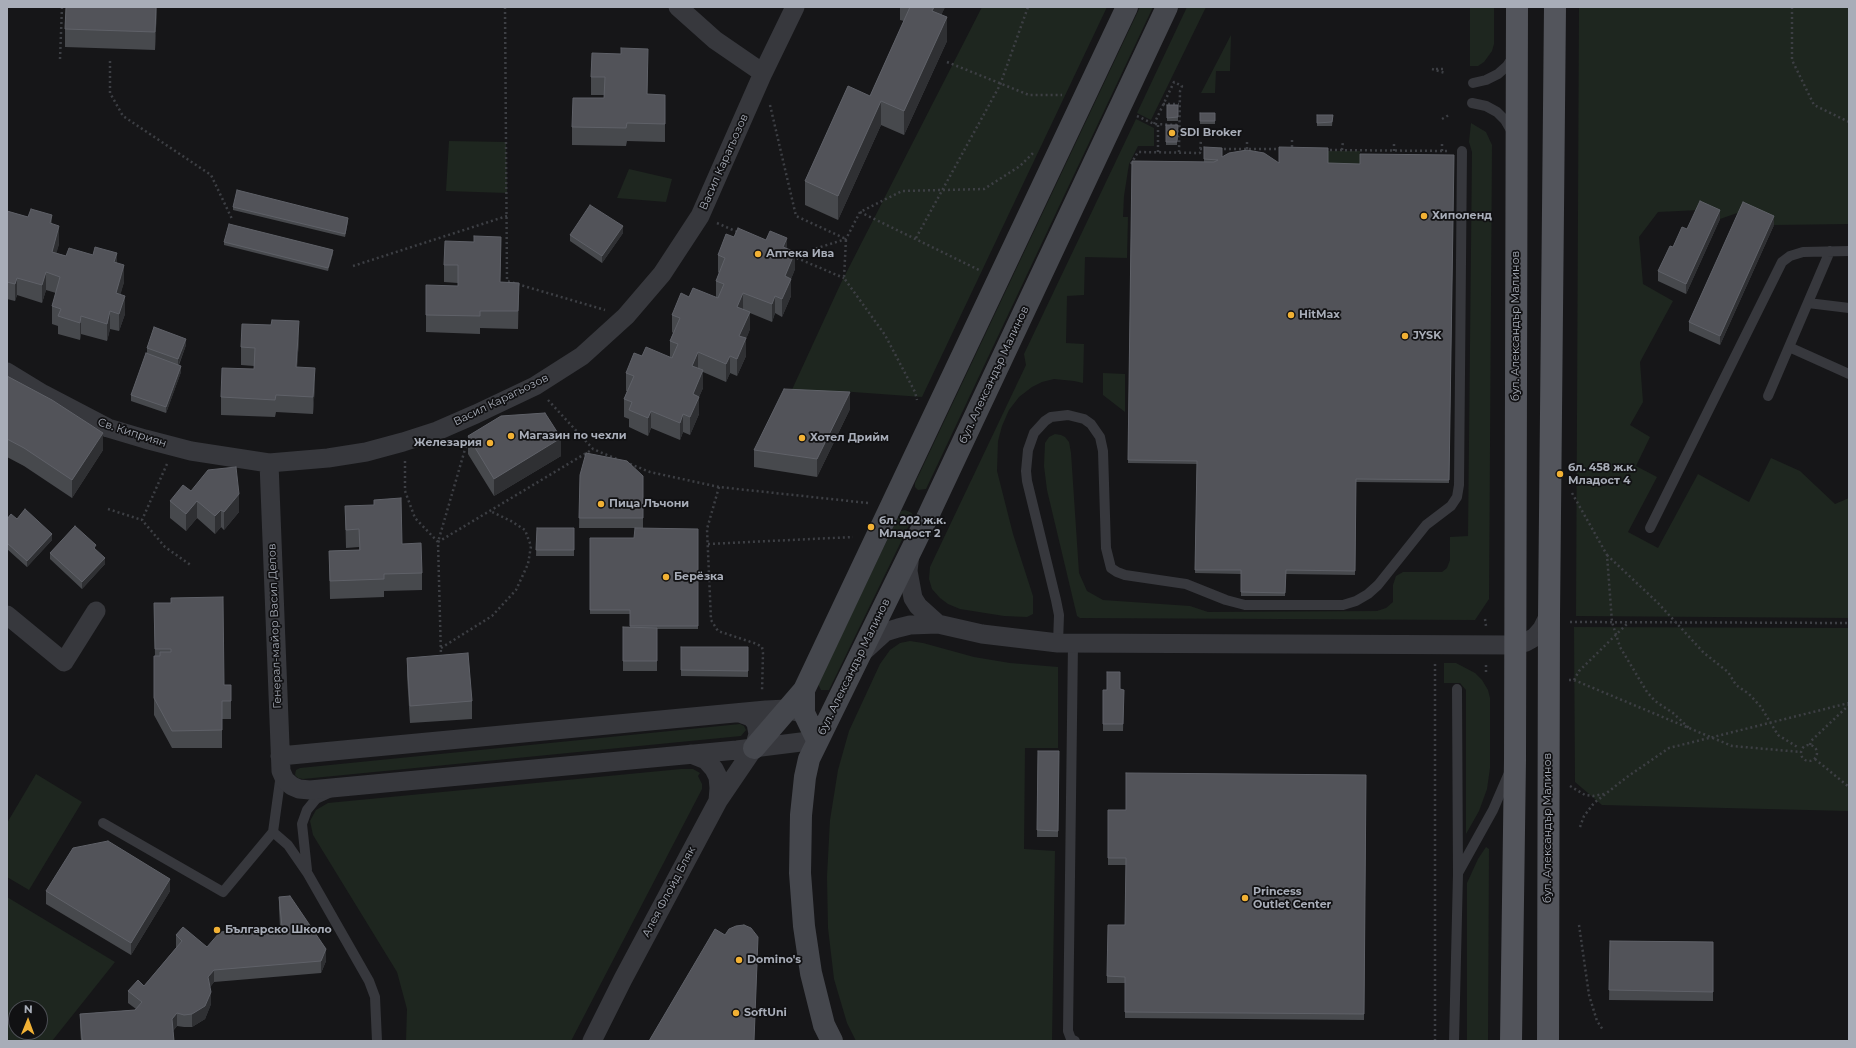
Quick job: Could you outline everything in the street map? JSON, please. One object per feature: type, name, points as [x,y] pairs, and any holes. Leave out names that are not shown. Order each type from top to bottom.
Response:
[{"type":"main road","name":"бул. Александър Малинов","points":[[1510,1041],[1515,760],[1518,7]]},
{"type":"main road","name":"бул. Александър Малинов","points":[[1548,1041],[1559,618],[1555,7]]},
{"type":"street","points":[[678,7],[715,40],[763,73]]},
{"type":"street","name":"Васил Карагьозов","points":[[269,463],[328,458],[366,452],[437,431],[535,386],[582,356],[626,316],[662,274],[700,216],[763,73],[795,7]]},
{"type":"street","points":[[841,693],[831,698],[821,698],[804,690],[1127,7]]},
{"type":"street","name":"бул. Александър Малинов","points":[[832,1041],[824,1025],[811,973],[804,926],[800,873],[801,815],[805,777],[809,759],[910,554],[1167,7]]},
{"type":"street","name":"Св. Киприян","points":[[7,372],[67,407],[108,428],[175,447],[269,463]]},
{"type":"street","name":"Генерал-майор Васил Делов","points":[[269,463],[284,771]]},
{"type":"street","points":[[910,554],[908,571],[913,598],[918,606],[938,624]]},
{"type":"street","points":[[7,615],[64,662],[96,611]]},
{"type":"street","name":"бул. Александър Малинов","points":[[1515,645],[1526,642],[1535,637],[1542,629],[1559,618]]},
{"type":"street","points":[[858,658],[885,632],[910,625],[938,624],[982,634],[1066,643],[1515,645]]},
{"type":"street","name":"Алея Флойд Бляк","points":[[592,1041],[623,979],[718,801],[754,748],[796,711],[804,690]]},
{"type":"street","points":[[284,771],[740,713],[796,711]]},
{"type":"street","name":"бул. Александър Малинов","points":[[796,711],[821,732]]},
{"type":"street","name":"Алея Флойд Бляк","points":[[740,713],[751,717],[756,723],[758,734],[754,748]]},
{"type":"street","points":[[284,771],[300,789],[310,790],[754,748],[821,732]]},
{"type":"street","points":[[691,754],[706,760],[714,769],[718,777],[720,788],[718,801]]},
{"type":"lane","points":[[1473,83],[1486,80],[1498,74],[1507,66],[1517,48]]},
{"type":"lane","points":[[1472,103],[1486,106],[1497,112],[1512,130],[1517,145]]},
{"type":"lane","points":[[1075,1041],[1071,1039],[1068,1031],[1066,643],[1026,481],[1028,450],[1034,432],[1051,417],[1068,415],[1084,419],[1091,424],[1100,437],[1103,450],[1106,548],[1111,568],[1117,572],[1125,575],[1186,584],[1226,600],[1245,605],[1343,605],[1356,601],[1368,594],[1378,585],[1426,525],[1451,506],[1457,497],[1459,485],[1462,151]]},
{"type":"lane","points":[[1768,396],[1830,251]]},
{"type":"lane","points":[[1650,528],[1782,262],[1790,256],[1803,252],[1849,251]]},
{"type":"lane","points":[[1808,303],[1849,308]]},
{"type":"lane","points":[[1789,346],[1849,374]]},
{"type":"lane","points":[[1454,1041],[1458,874],[1457,689]]},
{"type":"lane","points":[[1458,874],[1493,810],[1515,760]]},
{"type":"lane","points":[[103,823],[223,892],[273,832],[284,771]]},
{"type":"lane","points":[[308,874],[303,845],[302,824],[307,810],[316,799],[343,787]]},
{"type":"lane","points":[[273,832],[288,845],[308,874],[369,981],[375,997],[376,1041]]},
{"type":"path","points":[[60,59],[62,7]]},
{"type":"path","points":[[505,7],[507,281],[626,316]]},
{"type":"path","points":[[916,238],[1000,85],[1028,7]]},
{"type":"path","points":[[1792,7],[1792,60],[1814,105],[1849,122]]},
{"type":"path","points":[[110,61],[110,93],[123,116],[211,175],[232,219]]},
{"type":"path","points":[[947,62],[1000,85],[1029,95],[1063,94]]},
{"type":"path","points":[[763,73],[796,216],[846,239]]},
{"type":"path","points":[[1154,124],[1174,82],[1182,86],[1179,104],[1179,152]]},
{"type":"path","points":[[1163,104],[1179,104]]},
{"type":"path","points":[[1133,114],[1154,124],[1179,125]]},
{"type":"path","points":[[1442,119],[1449,115]]},
{"type":"path","points":[[1158,124],[1158,152]]},
{"type":"path","points":[[1131,164],[1138,152],[1200,152],[1200,139]]},
{"type":"path","points":[[1247,140],[1247,153]]},
{"type":"path","points":[[1292,140],[1292,150]]},
{"type":"path","points":[[1342,150],[1343,141]]},
{"type":"path","points":[[1394,141],[1394,151]]},
{"type":"path","points":[[1442,142],[1442,151]]},
{"type":"path","points":[[1200,148],[1208,149]]},
{"type":"path","points":[[1216,149],[1299,150]]},
{"type":"path","points":[[844,278],[846,239],[860,212],[902,191],[984,189],[1020,166],[1036,150]]},
{"type":"path","points":[[1321,150],[1462,151]]},
{"type":"path","points":[[1402,151],[1402,158]]},
{"type":"path","points":[[860,212],[979,270]]},
{"type":"path","points":[[353,266],[507,216]]},
{"type":"path","points":[[700,216],[742,234]]},
{"type":"path","points":[[792,256],[846,239]]},
{"type":"path","points":[[785,253],[844,278],[885,335],[915,392],[918,403]]},
{"type":"path","points":[[535,386],[593,449],[621,461]]},
{"type":"path","points":[[442,660],[438,542],[476,414]]},
{"type":"path","points":[[403,442],[405,491],[415,518],[438,542]]},
{"type":"path","points":[[142,520],[175,447]]},
{"type":"path","points":[[438,542],[593,449]]},
{"type":"path","points":[[628,464],[650,472],[718,487],[875,504]]},
{"type":"path","points":[[718,487],[707,529],[710,620],[718,631],[762,647],[762,695]]},
{"type":"path","points":[[1569,489],[1607,555],[1640,585],[1704,653],[1728,672],[1736,685],[1749,694],[1757,703],[1778,735],[1799,748]]},
{"type":"path","points":[[108,509],[142,520],[165,547],[192,566]]},
{"type":"path","points":[[441,648],[492,616],[516,590],[528,564],[531,546],[524,530],[511,521],[490,511]]},
{"type":"path","points":[[708,544],[860,536]]},
{"type":"path","points":[[1607,555],[1612,622],[1620,647],[1646,692],[1656,702],[1673,713],[1689,728]]},
{"type":"path","points":[[1559,618],[1612,622],[1849,623]]},
{"type":"path","points":[[1485,619],[1486,627]]},
{"type":"path","points":[[1574,680],[1579,671],[1628,622]]},
{"type":"path","points":[[1435,656],[1435,1041]]},
{"type":"path","points":[[1486,665],[1486,672]]},
{"type":"path","points":[[1569,680],[1574,680],[1740,748],[1801,752]]},
{"type":"path","points":[[1580,827],[1588,809],[1604,794],[1669,748],[1849,704]]},
{"type":"path","points":[[1801,752],[1803,748],[1810,745],[1811,741],[1849,704]]},
{"type":"path","points":[[1810,745],[1816,749],[1817,754],[1815,759]]},
{"type":"path","points":[[1801,752],[1803,758],[1807,761],[1815,759]]},
{"type":"path","points":[[1815,759],[1849,787]]},
{"type":"path","points":[[1570,786],[1585,795],[1593,796],[1604,794]]},
{"type":"path","points":[[1579,925],[1589,995],[1597,1021],[1603,1030]]},
{"type":"shaded area","points":[[982,7],[1107,7],[922,397],[839,391],[784,407],[841,283]]},
{"type":"shaded area","points":[[1140,7],[1153,7],[926,489],[918,490],[915,487],[915,483]]},
{"type":"shaded area","points":[[1187,7],[1206,7],[1151,120],[1137,113]]},
{"type":"shaded area","points":[[1470,7],[1494,7],[1494,44],[1492,51],[1484,62],[1478,66],[1470,66]]},
{"type":"shaded area","points":[[1579,7],[1849,7],[1849,224],[1774,225],[1743,211],[1720,219],[1700,210],[1658,212],[1639,237],[1643,284],[1673,301],[1640,362],[1643,402],[1630,425],[1650,437],[1636,466],[1657,477],[1628,532],[1658,548],[1698,474],[1749,502],[1771,458],[1800,471],[1835,504],[1849,498],[1849,618],[1576,616]]},
{"type":"shaded area","points":[[1231,35],[1230,71],[1216,71],[1215,93],[1201,93]]},
{"type":"shaded area","points":[[1136,119],[1154,128],[1154,146],[1138,146],[1129,164],[1124,196],[1123,217],[1128,217],[1127,258],[1085,257],[1084,295],[1067,296],[1066,343],[1084,344],[1083,383],[1054,379],[1042,382],[1032,387],[1019,397],[1009,410],[1002,426],[998,441],[997,471],[1013,534],[1033,596],[1033,614],[1027,617],[1004,616],[960,609],[948,604],[932,589],[929,579],[930,567],[1026,365],[1024,354]]},
{"type":"shaded area","points":[[1471,123],[1486,132],[1492,145],[1489,599],[1475,620],[1080,618],[1077,616],[1047,490],[1044,466],[1045,443],[1049,437],[1055,434],[1065,437],[1069,442],[1071,453],[1079,573],[1087,591],[1103,600],[1190,606],[1208,612],[1377,611],[1386,608],[1393,602],[1393,585],[1396,576],[1403,572],[1442,572],[1447,568],[1450,560],[1450,537],[1468,536],[1472,152],[1469,142]]},
{"type":"shaded area","points":[[449,141],[506,142],[507,193],[446,191]]},
{"type":"shaded area","points":[[1328,151],[1360,151],[1360,167],[1328,167]]},
{"type":"shaded area","points":[[629,169],[672,179],[666,202],[617,198]]},
{"type":"shaded area","points":[[1103,373],[1125,374],[1125,412],[1103,395]]},
{"type":"shaded area","points":[[905,510],[912,513],[913,517],[829,690],[821,690],[818,684],[901,511]]},
{"type":"shaded area","points":[[1574,627],[1849,628],[1849,811],[1602,805],[1575,782]]},
{"type":"shaded area","points":[[910,641],[923,643],[974,657],[1010,663],[1058,667],[1058,748],[1025,748],[1024,849],[1055,851],[1052,1041],[856,1041],[847,1023],[834,979],[828,928],[827,877],[830,820],[838,770],[849,731],[880,664],[890,650],[900,643]]},
{"type":"shaded area","points":[[1444,663],[1456,663],[1475,673],[1482,680],[1488,690],[1490,698],[1490,768],[1487,789],[1479,811],[1466,834],[1466,690],[1460,683],[1444,683]]},
{"type":"shaded area","points":[[740,724],[744,726],[746,730],[741,736],[303,779],[298,778],[295,775],[296,770],[300,768]]},
{"type":"shaded area","points":[[693,769],[700,773],[698,776],[702,784],[702,789],[571,1041],[406,1041],[407,1009],[397,972],[313,835],[310,821],[316,810],[328,803]]},
{"type":"shaded area","points":[[36,774],[82,802],[29,890],[7,877],[7,823]]},
{"type":"shaded area","points":[[1486,847],[1489,849],[1488,1041],[1467,1041],[1467,883],[1478,859]]},
{"type":"shaded area","points":[[7,897],[115,962],[52,1041],[7,1041]]},
{"type":"building","points":[[66,7],[156,7],[155,32],[65,29]]},
{"type":"building","points":[[910,7],[934,7],[932,11],[947,17],[904,111],[881,101],[838,196],[805,181],[848,86],[870,96]]},
{"type":"building","points":[[621,48],[648,49],[647,94],[665,95],[665,124],[627,123],[626,128],[572,127],[573,98],[604,98],[605,77],[591,77],[592,53],[621,54]]},
{"type":"building","points":[[1167,105],[1178,105],[1178,117],[1167,118]]},
{"type":"building","points":[[1200,113],[1215,113],[1215,121],[1200,121]]},
{"type":"building","points":[[1317,115],[1333,115],[1332,122],[1317,123]]},
{"type":"building","name":"SDI Broker","points":[[1166,125],[1178,125],[1177,142],[1166,142]]},
{"type":"building","name":"HitMax","points":[[1204,147],[1222,148],[1222,157],[1229,153],[1247,150],[1264,153],[1279,163],[1279,147],[1328,148],[1328,163],[1360,164],[1360,154],[1454,155],[1449,480],[1356,479],[1355,571],[1286,570],[1285,593],[1241,592],[1241,570],[1195,570],[1197,461],[1128,460],[1132,161],[1214,162],[1218,160],[1204,159]]},
{"type":"building","points":[[237,190],[348,218],[345,234],[233,207]]},
{"type":"building","points":[[1700,201],[1720,210],[1686,284],[1658,271],[1670,246],[1673,247],[1682,227],[1687,229]]},
{"type":"building","points":[[1743,202],[1774,216],[1720,336],[1689,322]]},
{"type":"building","points":[[590,205],[623,226],[602,256],[570,235]]},
{"type":"building","points":[[31,209],[52,215],[50,223],[59,226],[52,252],[66,256],[69,248],[93,255],[95,247],[117,253],[114,262],[124,265],[116,293],[125,296],[119,314],[110,311],[107,324],[81,316],[80,323],[58,316],[61,309],[52,306],[60,277],[46,272],[42,285],[17,278],[15,284],[7,282],[7,211],[28,217]]},
{"type":"building","points":[[229,224],[333,250],[328,268],[224,242]]},
{"type":"building","points":[[738,228],[766,240],[770,231],[787,238],[783,247],[795,252],[785,276],[791,279],[782,299],[775,296],[772,304],[743,293],[737,307],[750,312],[739,336],[746,338],[737,359],[730,356],[726,364],[698,352],[692,366],[703,370],[693,394],[699,397],[690,417],[683,414],[680,423],[651,411],[648,418],[629,410],[632,402],[624,399],[634,376],[626,373],[634,353],[642,356],[646,347],[672,358],[678,344],[670,341],[680,318],[672,315],[681,293],[689,297],[693,288],[718,298],[724,284],[716,281],[725,258],[718,255],[726,234],[734,237]]},
{"type":"building","points":[[474,236],[501,237],[500,282],[519,283],[518,311],[480,311],[480,316],[426,315],[426,285],[458,286],[458,265],[444,265],[445,241],[474,242]]},
{"type":"building","points":[[272,320],[299,321],[296,367],[315,368],[313,397],[276,395],[275,400],[221,397],[222,368],[254,369],[255,348],[241,347],[242,324],[271,325]]},
{"type":"building","points":[[154,327],[186,339],[178,359],[147,348]]},
{"type":"building","points":[[146,353],[181,366],[166,407],[131,395]]},
{"type":"building","points":[[7,376],[52,400],[103,433],[72,480],[24,448],[7,439]]},
{"type":"building","name":"Хотел Дрийм","points":[[784,389],[850,392],[817,459],[754,450]]},
{"type":"building","points":[[545,413],[561,438],[494,479],[468,436],[501,416]]},
{"type":"building","points":[[586,453],[627,461],[643,476],[643,518],[579,518],[580,475]]},
{"type":"building","points":[[236,467],[239,494],[224,512],[221,510],[215,516],[197,501],[186,514],[170,501],[183,485],[191,491],[208,470]]},
{"type":"building","points":[[401,498],[402,544],[421,543],[422,573],[384,574],[384,579],[330,581],[329,551],[360,550],[359,529],[346,530],[345,506],[374,505],[374,500]]},
{"type":"building","points":[[25,509],[52,534],[27,561],[7,543],[7,519],[11,514],[17,519]]},
{"type":"building","points":[[75,526],[96,545],[94,548],[105,558],[82,582],[50,553]]},
{"type":"building","points":[[537,528],[574,528],[574,550],[536,550]]},
{"type":"building","points":[[635,528],[698,529],[698,626],[630,626],[630,610],[590,610],[590,538],[634,538]]},
{"type":"building","points":[[223,597],[224,685],[231,685],[231,701],[222,701],[222,730],[172,731],[154,698],[154,656],[160,656],[160,652],[171,652],[171,649],[155,649],[154,603],[171,603],[171,598]]},
{"type":"building","points":[[623,627],[657,628],[657,661],[623,661]]},
{"type":"building","points":[[681,647],[748,647],[748,671],[681,670]]},
{"type":"building","points":[[468,653],[472,701],[410,706],[407,658]]},
{"type":"building","points":[[1107,672],[1120,672],[1120,689],[1124,690],[1123,724],[1103,724],[1103,690],[1107,690]]},
{"type":"building","points":[[1038,751],[1059,751],[1058,831],[1037,830]]},
{"type":"building","name":"Princess Outlet Center","points":[[1126,773],[1366,775],[1364,1014],[1125,1012],[1125,977],[1107,976],[1108,925],[1125,925],[1126,858],[1108,858],[1108,810],[1126,810]]},
{"type":"building","points":[[108,841],[170,879],[131,943],[46,891],[73,848]]},
{"type":"building","points":[[290,896],[326,949],[321,961],[214,970],[208,977],[211,992],[205,1006],[192,1014],[184,1015],[177,1013],[172,1019],[174,1041],[83,1041],[80,1014],[135,1010],[142,1002],[128,991],[138,980],[144,986],[182,941],[176,935],[183,927],[207,947],[220,932],[282,927],[279,897]]},
{"type":"building","points":[[744,925],[751,928],[758,937],[754,1041],[649,1041],[715,929],[725,935],[729,929]]},
{"type":"building","points":[[1610,941],[1713,942],[1713,992],[1609,990]]},
{"type":"place","name":"SDI Broker","points":[[1172,133]]},
{"type":"place","name":"Хиполенд","points":[[1424,216]]},
{"type":"place","name":"Аптека Ива","points":[[758,254]]},
{"type":"place","name":"HitMax","points":[[1291,315]]},
{"type":"place","name":"JYSK","points":[[1405,336]]},
{"type":"place","name":"Магазин по чехли","points":[[511,436]]},
{"type":"place","name":"Хотел Дрийм","points":[[802,438]]},
{"type":"place","name":"Железария","points":[[490,443]]},
{"type":"place","name":"бл. 458 ж.к. Младост 4","points":[[1560,474]]},
{"type":"place","name":"Пица Лъчони","points":[[601,504]]},
{"type":"place","name":"бл. 202 ж.к. Младост 2","points":[[871,527]]},
{"type":"place","name":"Берёзка","points":[[666,577]]},
{"type":"place","name":"Princess Outlet Center","points":[[1245,898]]},
{"type":"place","name":"Българско Школо","points":[[217,930]]},
{"type":"place","name":"Domino's","points":[[739,960]]},
{"type":"place","name":"SoftUni","points":[[736,1013]]}]
